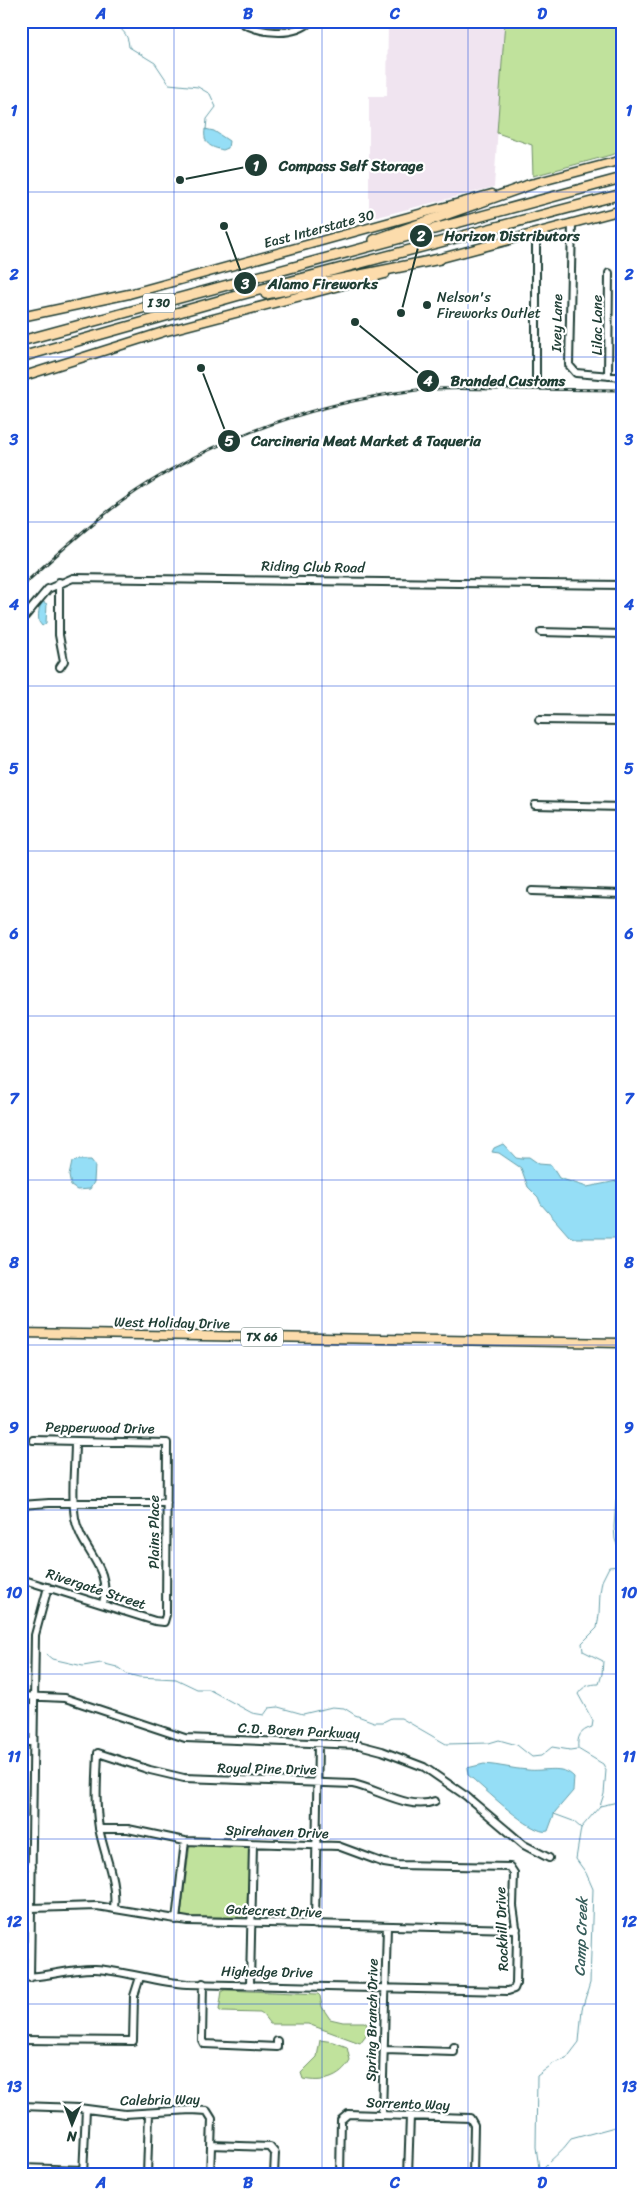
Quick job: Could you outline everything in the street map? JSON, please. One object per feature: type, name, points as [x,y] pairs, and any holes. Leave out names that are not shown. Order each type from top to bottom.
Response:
[{"type":"highway","name":"I 30","points":[[21,341],[622,178]]},
{"type":"highway","points":[[296,267],[532,184]]},
{"type":"highway","name":"I 30","points":[[21,357],[236,296],[622,194]]},
{"type":"highway","points":[[236,296],[253,296],[440,259]]},
{"type":"main road","name":"East Interstate 30","points":[[21,317],[129,294],[622,160]]},
{"type":"main road","points":[[21,378],[163,332],[622,210]]},
{"type":"main road","name":"West Holiday Drive","points":[[21,1333],[622,1344]]},
{"type":"street","points":[[239,21],[250,28],[273,32],[298,29],[311,21]]},
{"type":"street","name":"Ivey Lane","points":[[572,224],[569,365],[576,373],[622,378]]},
{"type":"street","points":[[536,233],[536,378]]},
{"type":"street","name":"Lilac Lane","points":[[608,376],[609,273]]},
{"type":"street","name":"Riding Club Road","points":[[59,582],[79,578],[622,584]]},
{"type":"street","points":[[21,621],[48,589],[59,582]]},
{"type":"street","points":[[59,582],[59,635],[64,661],[60,667]]},
{"type":"street","points":[[541,632],[622,634]]},
{"type":"street","points":[[539,720],[622,721]]},
{"type":"street","points":[[535,805],[622,807]]},
{"type":"street","points":[[532,891],[622,894]]},
{"type":"street","name":"Pepperwood Drive","points":[[33,1440],[167,1443]]},
{"type":"street","points":[[75,1441],[75,1520],[80,1534],[101,1570],[105,1591],[103,1604]]},
{"type":"street","name":"Plains Place","points":[[164,1622],[166,1614],[167,1443]]},
{"type":"street","points":[[21,1505],[167,1503]]},
{"type":"street","name":"Rivergate Street","points":[[21,1579],[155,1621],[164,1622]]},
{"type":"street","points":[[30,1978],[35,1635],[48,1587]]},
{"type":"street","name":"C.D. Boren Parkway","points":[[21,1696],[65,1698],[184,1738],[318,1742],[359,1745],[382,1750],[424,1768],[466,1796],[524,1845],[550,1858]]},
{"type":"street","points":[[21,1742],[33,1742]]},
{"type":"street","points":[[316,1925],[315,1845],[318,1742]]},
{"type":"street","name":"Royal Pine Drive","points":[[100,1829],[97,1806],[98,1753],[150,1770],[184,1778],[216,1781],[316,1782],[362,1786],[412,1802],[430,1803],[435,1801]]},
{"type":"street","points":[[100,1829],[114,1884],[114,1908]]},
{"type":"street","name":"Spirehaven Drive","points":[[100,1829],[128,1829],[185,1841],[338,1846],[391,1865],[507,1866],[512,1868]]},
{"type":"street","points":[[176,1920],[185,1841]]},
{"type":"street","points":[[250,1984],[253,1844]]},
{"type":"street","points":[[21,1866],[32,1866]]},
{"type":"street","name":"Rockhill Drive","points":[[512,1868],[513,1906],[517,1929],[516,1984],[514,1989]]},
{"type":"street","name":"Gatecrest Drive","points":[[31,1908],[85,1905],[114,1908],[176,1920],[517,1929]]},
{"type":"street","name":"Spring Branch Drive","points":[[382,2116],[387,1926]]},
{"type":"street","name":"Highedge Drive","points":[[21,1978],[83,1969],[114,1971],[170,1982],[508,1991],[514,1989]]},
{"type":"street","points":[[21,2040],[133,2041],[134,1996],[140,1977]]},
{"type":"street","points":[[204,1983],[202,2040],[204,2044],[277,2047],[277,2042]]},
{"type":"street","points":[[384,2050],[454,2052],[454,2047]]},
{"type":"street","name":"Calebria Way","points":[[21,2106],[86,2108],[119,2114],[204,2110],[210,2113],[212,2119],[211,2145]]},
{"type":"street","points":[[21,2168],[84,2173],[86,2108]]},
{"type":"street","points":[[148,2175],[149,2113]]},
{"type":"street","name":"Sorrento Way","points":[[340,2175],[341,2120],[348,2114],[466,2118],[472,2120],[474,2125],[473,2175]]},
{"type":"street","points":[[408,2175],[410,2116]]},
{"type":"street","points":[[210,2175],[211,2145],[268,2146],[272,2148],[274,2153],[274,2175]]},
{"type":"shaded area","points":[[388,21],[505,21],[494,187],[369,219],[369,96],[387,96]]},
{"type":"green space","points":[[505,21],[622,21],[622,152],[533,176],[532,145],[497,133]]},
{"type":"green space","points":[[190,1844],[248,1846],[250,1854],[246,1917],[186,1917],[181,1915]]},
{"type":"green space","points":[[222,1991],[318,1994],[322,2007],[330,2019],[343,2022],[364,2022],[367,2024],[366,2035],[360,2043],[308,2024],[270,2024],[260,2013],[222,2012],[219,2010]]},
{"type":"green space","points":[[320,2040],[334,2042],[347,2047],[350,2061],[336,2076],[324,2080],[303,2079],[301,2073],[317,2057]]},
{"type":"water","points":[[205,129],[214,131],[229,141],[228,148],[223,150],[208,144],[205,138]]},
{"type":"water","points":[[43,602],[47,604],[46,623],[42,626],[39,622],[39,614],[40,606]]},
{"type":"water","points":[[503,1144],[516,1158],[529,1157],[539,1164],[551,1165],[559,1178],[587,1187],[622,1180],[622,1238],[574,1238],[569,1236],[528,1187],[521,1168],[499,1153],[492,1152],[494,1148]]},
{"type":"water","points":[[91,1160],[95,1165],[94,1182],[90,1189],[77,1190],[71,1186],[69,1176],[72,1162]]},
{"type":"water","points":[[484,1764],[528,1770],[552,1769],[564,1771],[574,1777],[573,1791],[555,1812],[548,1831],[541,1831],[520,1819],[468,1775],[467,1768]]},
{"type":"waterway","points":[[110,21],[125,34],[129,47],[155,63],[169,84],[198,87],[210,94],[216,107],[207,119],[206,130]]},
{"type":"waterway","name":"Camp Creek","points":[[540,2175],[536,2147],[537,2076],[554,2063],[566,2059],[579,2042],[582,2009],[590,1983],[593,1889],[586,1873],[576,1859],[581,1828],[600,1806],[604,1794],[606,1770],[603,1764],[578,1749],[580,1735],[592,1727],[593,1721],[578,1694],[587,1686],[599,1684],[602,1674],[603,1661],[583,1651],[582,1643],[597,1628],[602,1581],[609,1567],[619,1566],[621,1557],[615,1539],[614,1527],[616,1500],[622,1492]]},
{"type":"waterway","points":[[46,1654],[52,1659],[83,1666],[101,1663],[117,1667],[127,1674],[139,1677],[176,1679],[197,1689],[208,1689],[252,1713],[264,1715],[269,1708],[278,1707],[303,1714],[332,1707],[344,1708],[355,1715],[374,1722],[401,1718],[446,1744],[489,1743],[499,1740],[517,1745],[532,1757],[541,1756],[552,1747],[570,1750],[577,1749]]},
{"type":"waterway","points":[[600,1806],[622,1801]]},
{"type":"waterway","points":[[554,1814],[573,1821],[581,1828]]},
{"type":"waterway","points":[[539,2172],[571,2139],[622,2125]]},
{"type":"railway","points":[[21,587],[80,534],[135,492],[172,469],[210,449],[250,432],[291,418],[332,406],[417,390],[451,388],[622,390]]},
{"type":"place","name":"Compass Self Storage","points":[[180,180]]},
{"type":"place","name":"Alamo Fireworks","points":[[224,226]]},
{"type":"place","name":"Nelson's Fireworks Outlet","points":[[427,305]]},
{"type":"place","name":"Horizon Distributors","points":[[401,313]]},
{"type":"place","name":"Branded Customs","points":[[355,322]]},
{"type":"place","name":"Carcineria Meat Market & Taqueria","points":[[201,368]]}]
